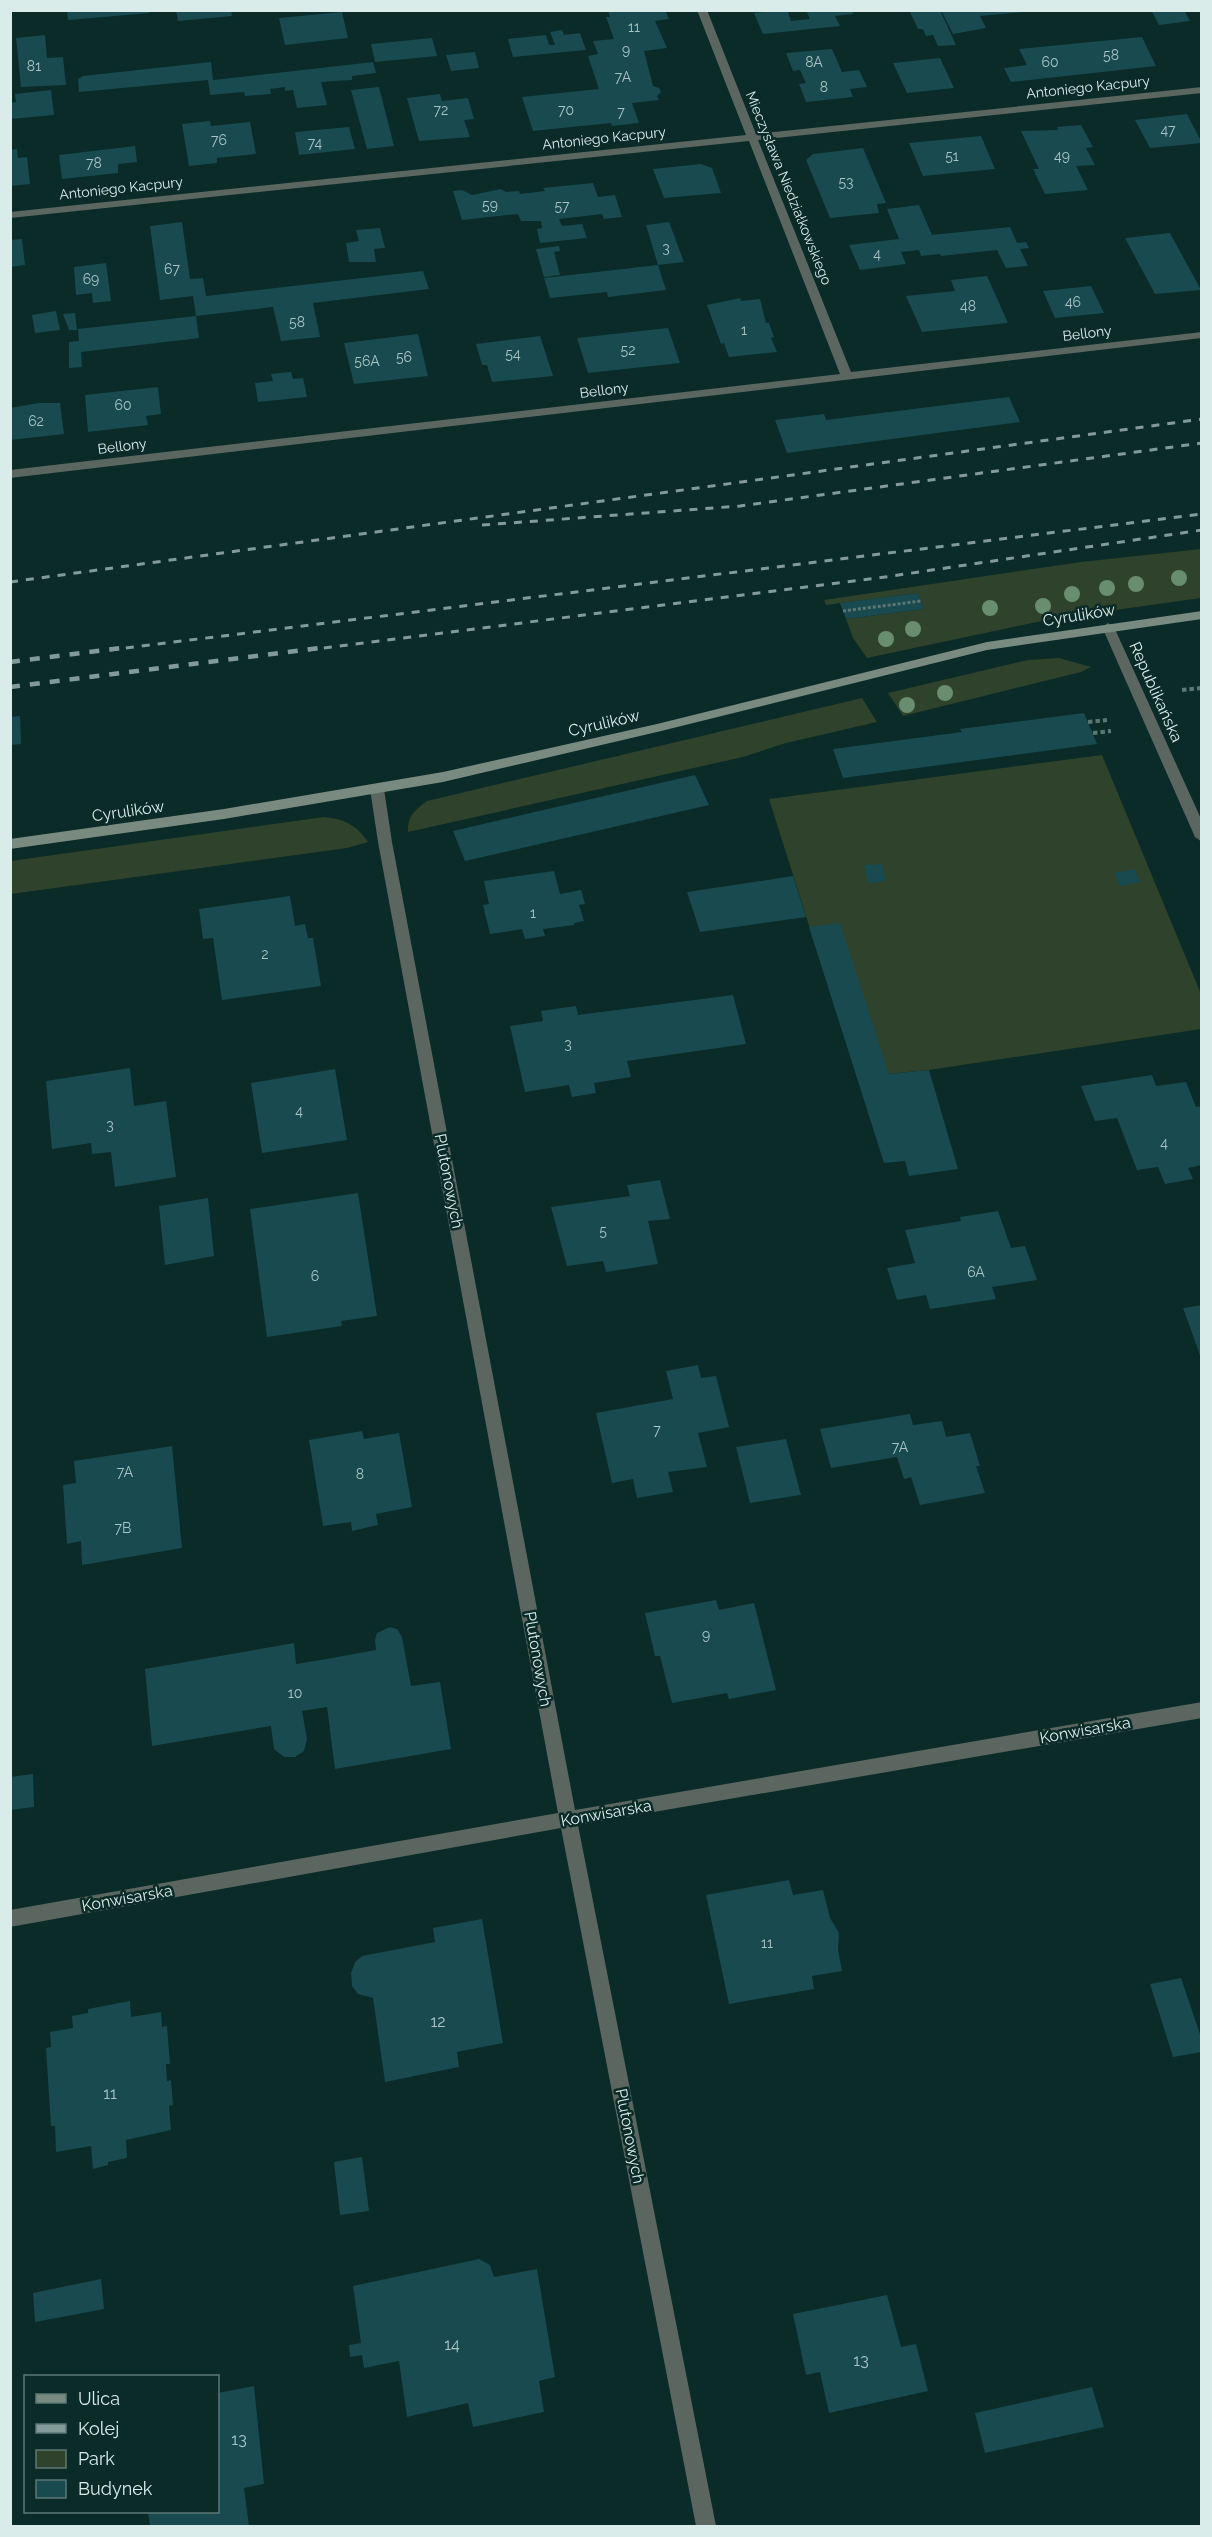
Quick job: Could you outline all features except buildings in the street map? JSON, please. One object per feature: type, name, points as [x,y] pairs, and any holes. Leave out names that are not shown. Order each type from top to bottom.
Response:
[{"type":"main road","name":"Cyrulików","points":[[10,844],[224,814],[443,777],[987,646],[1202,615]]},
{"type":"street","name":"Mieczysława Niedziałkowskiego","points":[[702,10],[847,376]]},
{"type":"street","name":"Antoniego Kacpury","points":[[10,215],[1202,90]]},
{"type":"street","name":"Bellony","points":[[10,474],[1202,335]]},
{"type":"street","name":"Republikańska","points":[[1108,627],[1202,837]]},
{"type":"street","name":"Plutonowych","points":[[377,789],[387,854],[568,1819],[706,2526]]},
{"type":"street","name":"Konwisarska","points":[[10,1919],[568,1819],[1202,1710]]},
{"type":"path","points":[[843,610],[921,601]]},
{"type":"path","points":[[1182,690],[1202,688]]},
{"type":"path","points":[[1088,723],[1107,720]]},
{"type":"path","points":[[1093,733],[1111,731]]},
{"type":"green space","points":[[1201,549],[1201,598],[1051,619],[867,658],[853,638],[846,619],[924,609],[918,593],[826,605],[824,600],[1081,562]]},
{"type":"green space","points":[[1059,658],[1091,667],[1081,672],[903,716],[888,693],[1028,660]]},
{"type":"green space","points":[[862,698],[877,722],[786,743],[743,757],[408,832],[413,814],[427,801]]},
{"type":"green space","points":[[1102,755],[1201,994],[1201,1029],[929,1070],[857,1077],[769,799]]},
{"type":"green space","points":[[324,817],[338,819],[349,824],[368,842],[347,848],[11,894],[11,861]]},
{"type":"railway","points":[[10,582],[1202,419]]},
{"type":"railway","points":[[482,525],[740,506],[1202,443]]},
{"type":"railway","points":[[110,650],[1202,514]]},
{"type":"railway","points":[[308,650],[885,577],[1202,530]]},
{"type":"railway","points":[[10,662],[122,648]]},
{"type":"railway","points":[[10,687],[320,648]]}]
